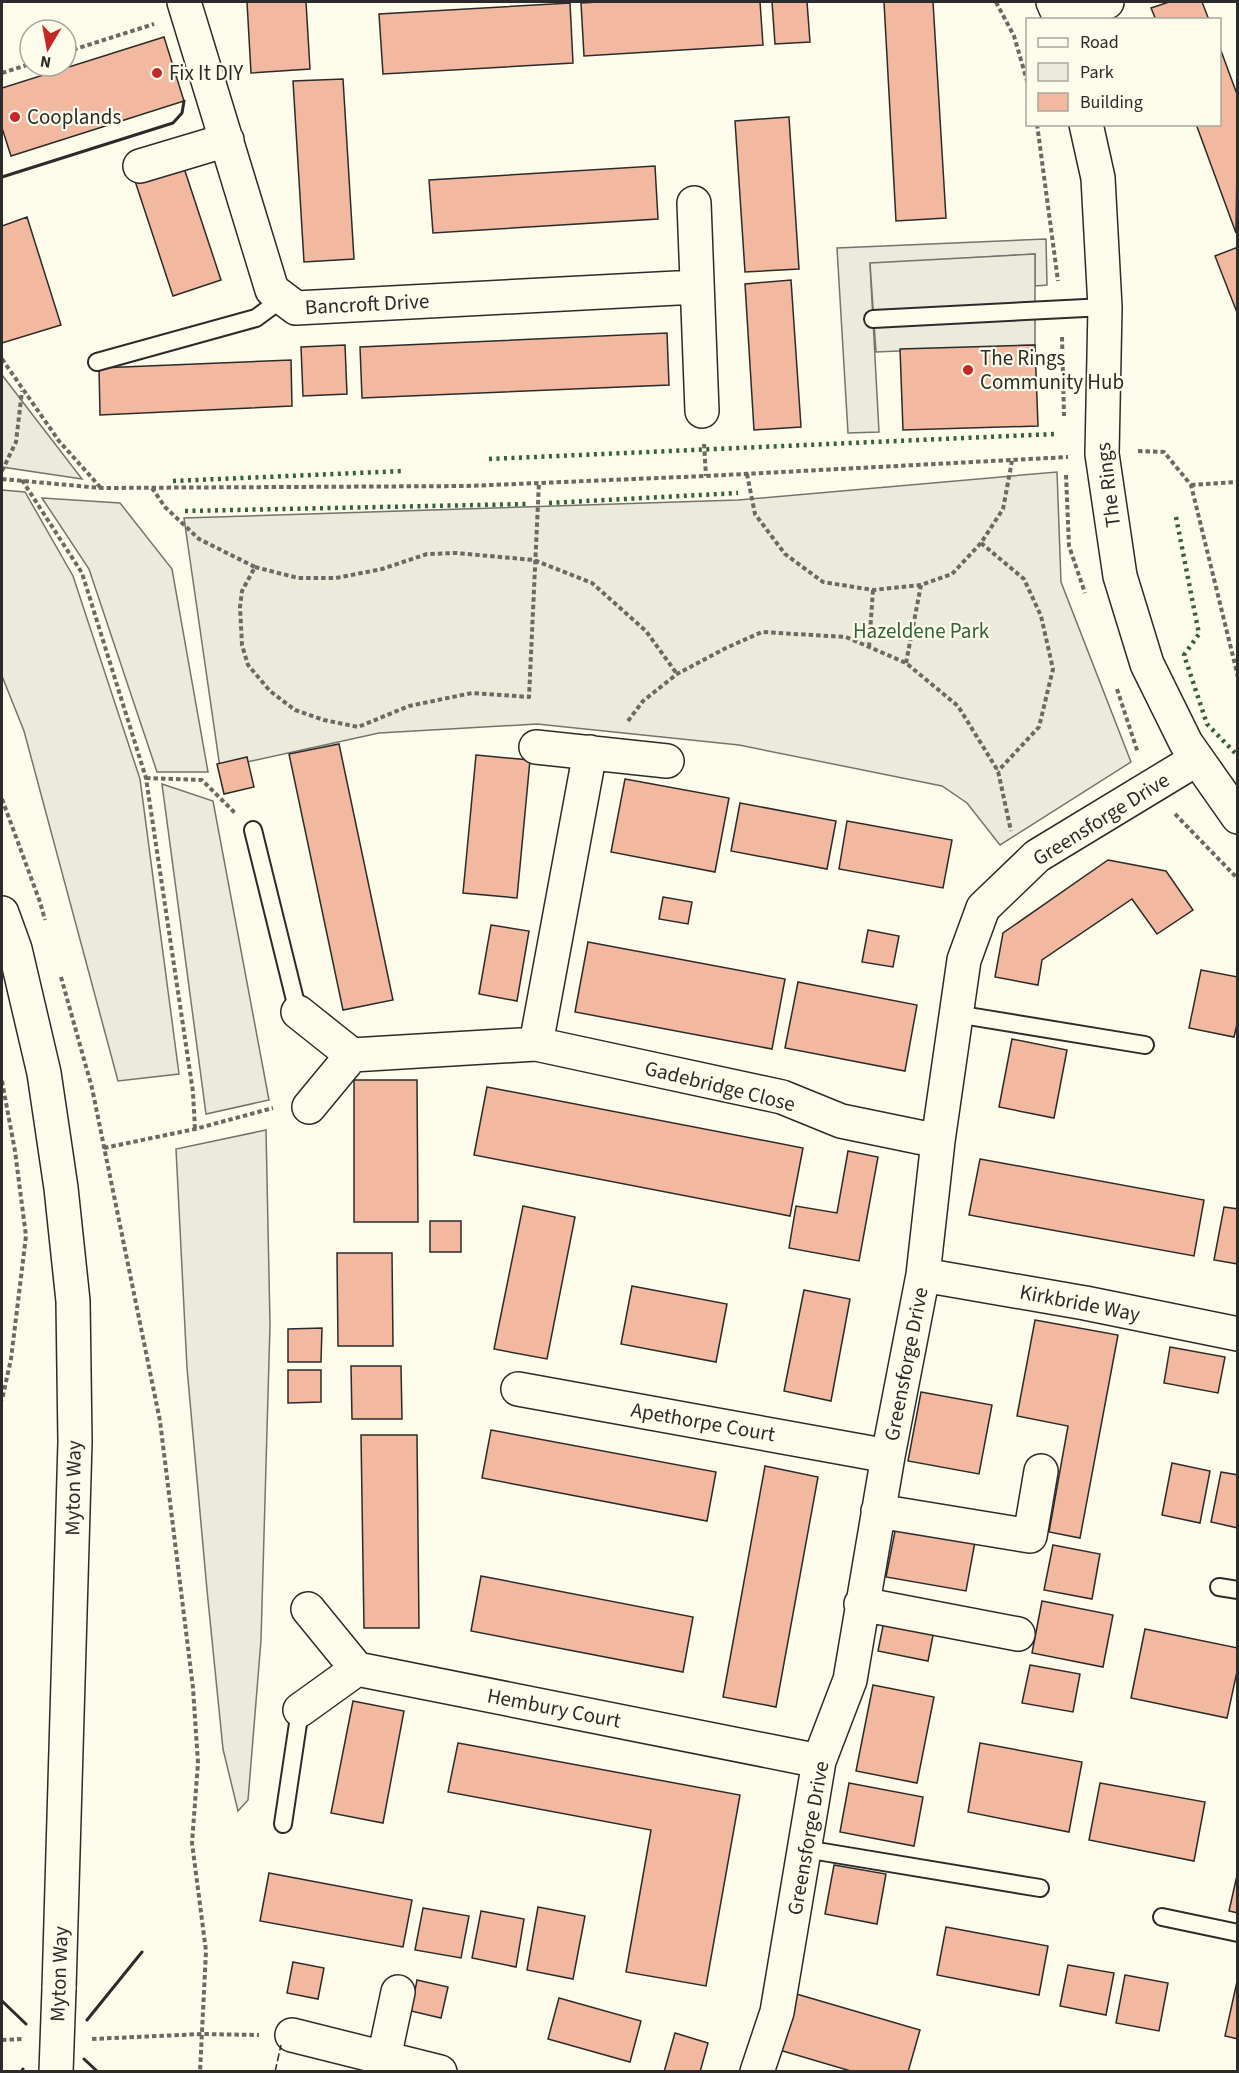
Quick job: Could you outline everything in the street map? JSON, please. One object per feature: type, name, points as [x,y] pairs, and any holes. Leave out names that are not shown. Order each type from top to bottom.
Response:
[{"type":"street","points":[[1053,2],[1061,18]]},
{"type":"street","points":[[1067,18],[1107,2]]},
{"type":"street","name":"Bancroft Drive","points":[[186,7],[272,290],[296,308],[696,287]]},
{"type":"street","name":"The Rings","points":[[1086,126],[1098,178],[1105,308],[1101,454],[1120,576],[1147,664],[1186,743],[1238,817]]},
{"type":"street","points":[[140,166],[227,140]]},
{"type":"street","points":[[694,203],[702,411]]},
{"type":"street","points":[[536,747],[667,761]]},
{"type":"street","points":[[536,1044],[601,753]]},
{"type":"street","name":"Greensforge Drive","points":[[757,2072],[777,2012],[819,1761],[850,1680],[861,1604],[923,1275],[938,1142],[964,960],[983,908],[1037,856],[1197,759]]},
{"type":"street","name":"Myton Way","points":[[2,913],[15,949],[44,1073],[61,1188],[73,1301],[75,1442],[56,2072]]},
{"type":"street","points":[[298,1012],[352,1055],[309,1107]]},
{"type":"street","name":"Gadebridge Close","points":[[352,1055],[536,1044],[782,1097],[841,1121],[938,1142]]},
{"type":"street","name":"Kirkbride Way","points":[[923,1275],[1085,1303],[1238,1334]]},
{"type":"street","name":"Apethorpe Court","points":[[518,1389],[888,1456]]},
{"type":"street","points":[[878,1511],[1030,1536],[1041,1471]]},
{"type":"street","points":[[861,1604],[1018,1634]]},
{"type":"street","points":[[300,1710],[357,1668],[308,1609]]},
{"type":"street","name":"Hembury Court","points":[[357,1668],[819,1761]]},
{"type":"street","points":[[384,2058],[398,1992]]},
{"type":"street","points":[[292,2035],[440,2072]]},
{"type":"lane","points":[[97,362],[256,318],[284,298]]},
{"type":"lane","points":[[873,318],[1105,308]]},
{"type":"lane","points":[[253,830],[298,1012]]},
{"type":"lane","points":[[956,1014],[1145,1045]]},
{"type":"lane","points":[[1219,1587],[1238,1590]]},
{"type":"lane","points":[[283,1824],[300,1710]]},
{"type":"lane","points":[[805,1849],[1040,1888]]},
{"type":"lane","points":[[1162,1917],[1238,1933]]},
{"type":"path","points":[[996,2],[1014,36],[1026,77]]},
{"type":"path","points":[[78,48],[186,7]]},
{"type":"path","points":[[2,73],[18,68]]},
{"type":"path","points":[[2,359],[59,441],[101,488]]},
{"type":"path","points":[[2,471],[16,442],[22,390]]},
{"type":"path","points":[[2,479],[101,488],[467,486],[747,474],[1012,460],[1132,451],[1164,452],[1191,484],[1238,677]]},
{"type":"path","points":[[747,474],[755,514],[785,554],[823,582],[873,590],[921,585],[952,574],[981,543],[1003,509],[1012,460]]},
{"type":"path","points":[[21,480],[82,573],[146,778],[193,1092],[195,1129]]},
{"type":"path","points":[[255,567],[242,591],[240,608],[242,645],[248,665],[270,691],[295,710],[324,720],[358,727],[409,706],[472,693],[529,697],[539,482]]},
{"type":"path","points":[[1191,484],[1238,482]]},
{"type":"path","points":[[152,488],[165,507],[199,539],[255,567],[298,578],[336,578],[382,569],[427,554],[456,553],[534,560],[592,583],[646,631],[677,674]]},
{"type":"path","points":[[981,543],[1024,579],[1041,616],[1053,669],[1039,727],[998,771]]},
{"type":"path","points":[[906,663],[921,585]]},
{"type":"path","points":[[869,647],[873,590]]},
{"type":"path","points":[[601,753],[643,701],[677,674],[726,648],[762,632],[846,638],[906,663],[958,706],[998,771],[1012,835]]},
{"type":"path","points":[[1232,656],[1238,650]]},
{"type":"path","points":[[146,778],[202,780],[253,830]]},
{"type":"path","points":[[1150,788],[1238,879]]},
{"type":"path","points":[[2,799],[46,924]]},
{"type":"path","points":[[58,968],[92,1089],[160,1421],[193,1688],[198,1763],[192,1843],[206,1951],[200,2072]]},
{"type":"path","points":[[2,1080],[15,1151],[26,1236],[11,1359],[2,1400]]},
{"type":"path","points":[[104,1148],[195,1129],[298,1102],[309,1107]]},
{"type":"path","points":[[86,2039],[202,2034],[292,2035]]},
{"type":"path","points":[[2,2040],[26,2039]]},
{"type":"green space","points":[[1046,239],[1047,285],[1035,286],[1035,254],[870,264],[879,432],[848,433],[837,248]]},
{"type":"green space","points":[[2,375],[82,479],[2,467]]},
{"type":"green space","name":"Hazeldene Park","points":[[1057,472],[1061,582],[1131,762],[1000,845],[967,803],[942,786],[739,745],[537,724],[379,733],[220,768],[184,518],[738,500]]},
{"type":"green space","points":[[2,490],[25,492],[73,576],[140,779],[179,1074],[118,1081],[24,731],[2,676]]},
{"type":"green space","points":[[42,498],[120,503],[172,569],[208,772],[157,772],[89,569]]},
{"type":"green space","points":[[162,784],[213,801],[269,1100],[206,1114]]},
{"type":"green space","points":[[266,1130],[270,1325],[261,1640],[248,1800],[238,1811],[223,1749],[207,1590],[187,1368],[176,1149]]},
{"type":"shaded area","points":[[1035,254],[1035,345],[876,352],[870,263]]},
{"type":"building","points":[[247,2],[306,2],[310,69],[251,73]]},
{"type":"building","points":[[760,2],[763,45],[584,56],[581,3]]},
{"type":"building","points":[[772,2],[807,2],[810,42],[775,44]]},
{"type":"building","points":[[884,2],[933,2],[946,218],[896,221]]},
{"type":"building","points":[[1169,2],[1202,2],[1208,18],[1155,18],[1151,8]]},
{"type":"building","points":[[570,3],[573,63],[383,74],[379,14]]},
{"type":"building","points":[[164,37],[184,101],[11,156],[2,128],[2,88],[34,78],[78,78],[78,64]]},
{"type":"building","points":[[1221,51],[1238,97],[1236,233],[1197,126],[1221,126]]},
{"type":"building","points":[[343,79],[354,259],[304,262],[293,81]]},
{"type":"building","points":[[789,117],[799,269],[745,272],[735,121]]},
{"type":"building","points":[[182,162],[221,280],[173,296],[134,178]]},
{"type":"building","points":[[655,166],[658,219],[433,233],[429,180]]},
{"type":"building","points":[[27,217],[61,325],[2,343],[2,226]]},
{"type":"building","points":[[1238,247],[1238,315],[1215,256]]},
{"type":"building","points":[[791,280],[801,427],[754,430],[745,284]]},
{"type":"building","points":[[667,333],[669,385],[362,398],[360,347]]},
{"type":"building","points":[[345,345],[347,394],[303,396],[301,347]]},
{"type":"building","name":"The Rings Community Hub","points":[[1035,345],[1038,426],[903,430],[900,349]]},
{"type":"building","points":[[291,360],[292,406],[100,415],[99,368]]},
{"type":"building","points":[[339,744],[393,1000],[343,1010],[289,754]]},
{"type":"building","points":[[476,755],[530,760],[517,898],[463,893]]},
{"type":"building","points":[[247,757],[254,787],[224,794],[217,764]]},
{"type":"building","points":[[625,779],[729,798],[715,872],[611,852]]},
{"type":"building","points":[[740,803],[836,821],[827,869],[731,851]]},
{"type":"building","points":[[847,821],[952,840],[943,888],[839,869]]},
{"type":"building","points":[[1108,860],[1166,871],[1193,910],[1157,934],[1132,899],[1042,960],[1038,985],[995,977],[1003,933]]},
{"type":"building","points":[[663,897],[692,902],[688,924],[659,919]]},
{"type":"building","points":[[491,925],[529,931],[517,1001],[479,994]]},
{"type":"building","points":[[868,930],[899,936],[893,967],[862,962]]},
{"type":"building","points":[[588,942],[785,979],[772,1049],[575,1012]]},
{"type":"building","points":[[1201,970],[1238,977],[1238,1020],[1234,1037],[1189,1028]]},
{"type":"building","points":[[798,982],[917,1005],[905,1071],[785,1048]]},
{"type":"building","points":[[1012,1039],[1067,1050],[1054,1118],[999,1107]]},
{"type":"building","points":[[354,1080],[417,1080],[418,1222],[354,1222]]},
{"type":"building","points":[[487,1087],[803,1148],[790,1216],[474,1155]]},
{"type":"building","points":[[848,1151],[878,1157],[859,1261],[789,1248],[796,1206],[837,1213]]},
{"type":"building","points":[[980,1159],[1204,1200],[1194,1256],[969,1215]]},
{"type":"building","points":[[523,1206],[575,1217],[547,1359],[494,1349]]},
{"type":"building","points":[[1224,1207],[1238,1209],[1238,1264],[1214,1260]]},
{"type":"building","points":[[430,1221],[461,1221],[461,1252],[430,1252]]},
{"type":"building","points":[[337,1253],[392,1253],[393,1346],[338,1346]]},
{"type":"building","points":[[632,1286],[727,1304],[716,1362],[621,1344]]},
{"type":"building","points":[[804,1290],[850,1299],[831,1401],[784,1391]]},
{"type":"building","points":[[1035,1320],[1118,1335],[1080,1538],[1049,1532],[1068,1426],[1017,1416]]},
{"type":"building","points":[[322,1328],[321,1362],[288,1362],[288,1329]]},
{"type":"building","points":[[1170,1347],[1225,1357],[1218,1393],[1164,1383]]},
{"type":"building","points":[[351,1366],[401,1366],[402,1419],[352,1419]]},
{"type":"building","points":[[288,1370],[321,1370],[321,1402],[288,1403]]},
{"type":"building","points":[[921,1392],[992,1405],[979,1474],[908,1461]]},
{"type":"building","points":[[491,1430],[716,1472],[707,1521],[482,1478]]},
{"type":"building","points":[[361,1435],[417,1435],[419,1628],[364,1628]]},
{"type":"building","points":[[1172,1463],[1210,1471],[1200,1523],[1162,1515]]},
{"type":"building","points":[[765,1466],[818,1477],[776,1707],[723,1697]]},
{"type":"building","points":[[1221,1472],[1238,1475],[1238,1528],[1211,1522]]},
{"type":"building","points":[[898,1516],[977,1531],[966,1591],[886,1577]]},
{"type":"building","points":[[1053,1545],[1100,1554],[1092,1599],[1044,1590]]},
{"type":"building","points":[[481,1576],[693,1617],[683,1672],[471,1631]]},
{"type":"building","points":[[1042,1601],[1113,1615],[1103,1667],[1032,1653]]},
{"type":"building","points":[[887,1606],[937,1615],[928,1661],[878,1651]]},
{"type":"building","points":[[1145,1629],[1238,1648],[1238,1667],[1227,1718],[1131,1698]]},
{"type":"building","points":[[1030,1665],[1080,1674],[1073,1712],[1022,1703]]},
{"type":"building","points":[[873,1685],[934,1697],[917,1783],[856,1771]]},
{"type":"building","points":[[353,1701],[404,1711],[383,1823],[331,1813]]},
{"type":"building","points":[[458,1743],[740,1795],[706,1986],[626,1972],[651,1830],[448,1792]]},
{"type":"building","points":[[980,1743],[1082,1762],[1069,1832],[968,1812]]},
{"type":"building","points":[[849,1783],[923,1797],[914,1846],[840,1832]]},
{"type":"building","points":[[1100,1783],[1205,1802],[1194,1861],[1089,1840]]},
{"type":"building","points":[[834,1865],[886,1874],[877,1924],[825,1914]]},
{"type":"building","points":[[1238,1871],[1238,1913],[1229,1911]]},
{"type":"building","points":[[269,1873],[412,1900],[403,1947],[260,1921]]},
{"type":"building","points":[[538,1907],[585,1916],[573,1979],[527,1970]]},
{"type":"building","points":[[423,1908],[469,1916],[461,1958],[415,1950]]},
{"type":"building","points":[[481,1911],[524,1919],[516,1967],[472,1958]]},
{"type":"building","points":[[946,1927],[1048,1946],[1039,1995],[937,1975]]},
{"type":"building","points":[[293,1962],[324,1968],[318,1999],[287,1993]]},
{"type":"building","points":[[1068,1965],[1114,1973],[1106,2015],[1060,2006]]},
{"type":"building","points":[[1125,1975],[1168,1983],[1159,2031],[1116,2023]]},
{"type":"building","points":[[1238,1977],[1238,2039],[1225,2036]]},
{"type":"building","points":[[417,1980],[448,1987],[441,2018],[411,2011]]},
{"type":"building","points":[[793,1993],[920,2030],[908,2072],[854,2072],[776,2049]]},
{"type":"building","points":[[559,1998],[641,2021],[630,2062],[548,2039]]},
{"type":"building","points":[[675,2033],[708,2043],[700,2072],[664,2072]]},
{"type":"hedge","points":[[489,459],[1055,434]]},
{"type":"hedge","points":[[173,481],[403,471]]},
{"type":"hedge","points":[[549,503],[738,493]]},
{"type":"hedge","points":[[185,511],[526,504]]},
{"type":"hedge","points":[[1176,517],[1199,634],[1184,655],[1207,724],[1238,756]]},
{"type":"fence","points":[[275,2072],[281,2045]]},
{"type":"wall","points":[[2,177],[173,123],[182,113],[184,101]]},
{"type":"wall","points":[[87,2020],[142,1952]]},
{"type":"wall","points":[[2,2001],[26,2024]]},
{"type":"wall","points":[[84,2059],[98,2072]]},
{"type":"place","name":"Fix It DIY","points":[[157,73]]},
{"type":"place","name":"Cooplands","points":[[15,117]]},
{"type":"place","name":"The Rings Community Hub","points":[[968,370]]}]
